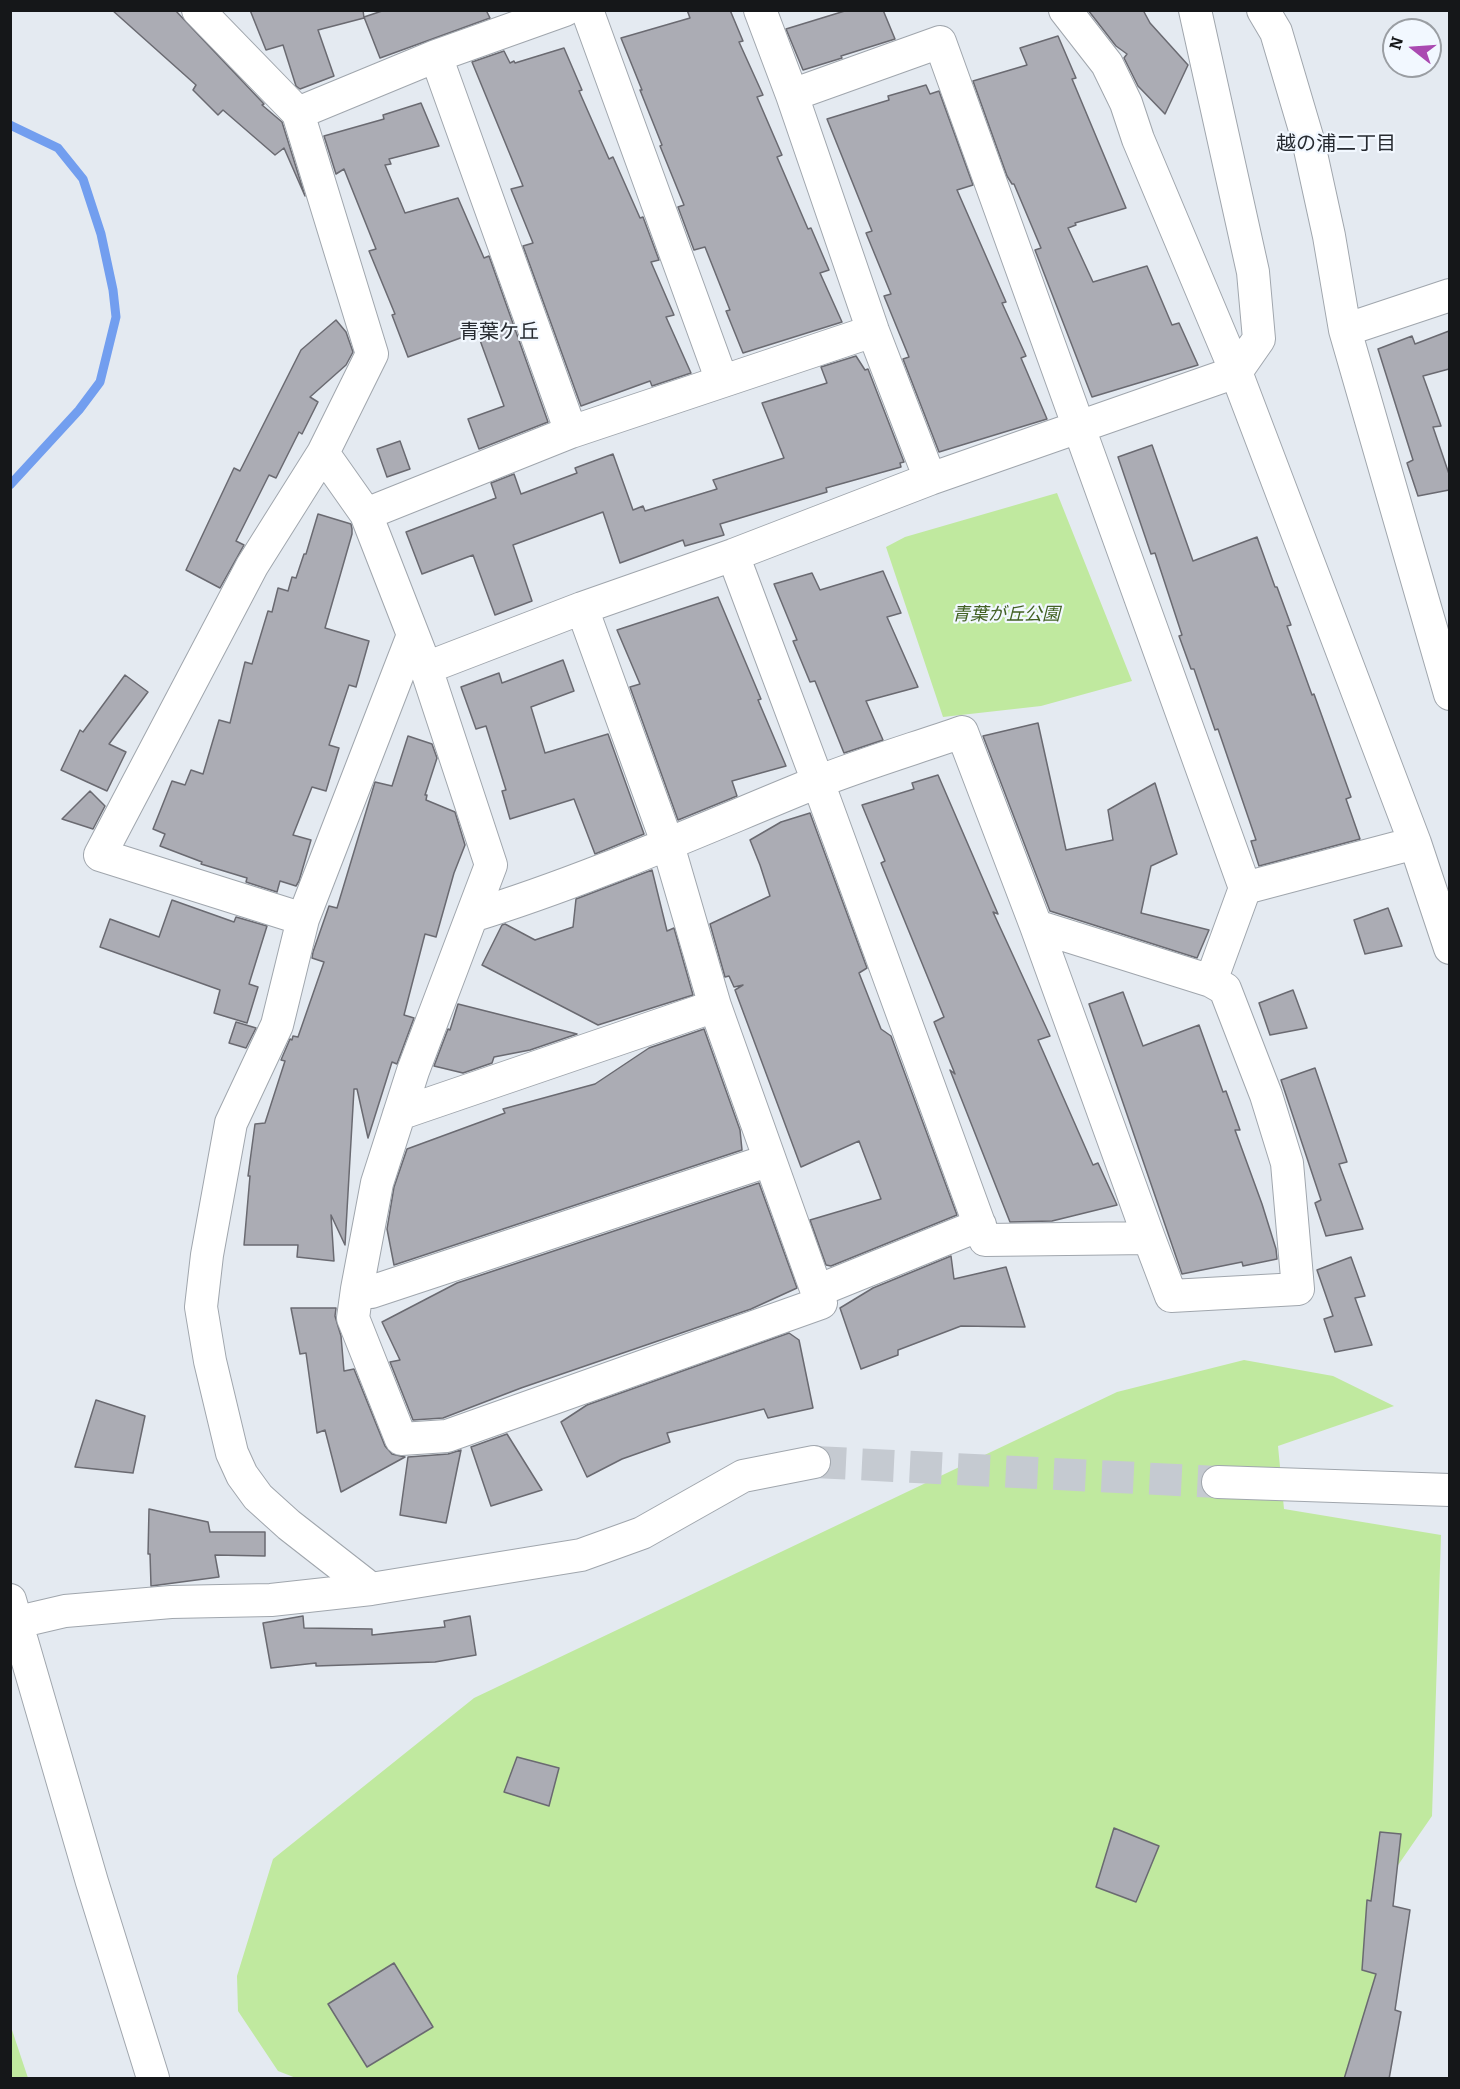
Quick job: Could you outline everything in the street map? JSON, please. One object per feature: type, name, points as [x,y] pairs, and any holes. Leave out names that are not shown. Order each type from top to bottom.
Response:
[{"type":"street","points":[[198,10],[298,114],[372,354],[323,453],[252,566],[100,855],[303,918]]},
{"type":"street","points":[[298,114],[436,56],[565,10]]},
{"type":"street","points":[[587,10],[722,381]]},
{"type":"street","points":[[760,10],[792,94],[873,331],[930,479]]},
{"type":"street","points":[[1065,10],[1107,64],[1126,103],[1138,139],[1236,372],[1444,914],[1449,948]]},
{"type":"street","points":[[426,669],[582,608],[733,555],[930,479],[1236,372],[1259,339],[1253,272],[1195,10]]},
{"type":"street","points":[[1263,10],[1276,32],[1308,140],[1329,236],[1345,330],[1449,694]]},
{"type":"street","points":[[792,94],[940,42],[1245,888],[1211,981]]},
{"type":"street","points":[[436,56],[571,432]]},
{"type":"street","points":[[1345,330],[1449,295]]},
{"type":"street","points":[[366,514],[571,432],[873,331]]},
{"type":"street","points":[[323,453],[366,514],[426,669],[491,865],[413,1071],[377,1183],[357,1289],[353,1318],[402,1439],[447,1436],[821,1303],[715,1006],[668,844],[582,608]]},
{"type":"street","points":[[733,555],[985,1240],[1149,1238]]},
{"type":"street","points":[[372,1589],[289,1525],[258,1497],[242,1475],[232,1452],[210,1361],[201,1307],[207,1255],[231,1123],[277,1025],[303,918],[413,635]]},
{"type":"street","points":[[472,916],[523,900],[668,844],[818,782],[962,732],[1036,926],[1171,1296],[1298,1288],[1287,1163],[1266,1095],[1225,988],[1211,981],[1036,926]]},
{"type":"street","points":[[1245,888],[1415,843]]},
{"type":"street","points":[[399,1114],[715,1006]]},
{"type":"street","points":[[357,1289],[371,1292],[770,1160]]},
{"type":"street","points":[[817,1291],[980,1225]]},
{"type":"street","points":[[153,2079],[92,1882],[14,1611],[64,1611],[171,1602],[271,1600],[372,1589],[581,1555],[642,1533],[743,1476],[814,1462]]},
{"type":"street","points":[[1218,1482],[1449,1490]]},
{"type":"green space","name":"青葉が丘公園","points":[[1057,493],[1132,681],[1041,706],[943,717],[886,547],[905,537]]},
{"type":"green space","points":[[1244,1360],[1333,1376],[1394,1406],[1278,1446],[1284,1509],[1441,1535],[1432,1816],[1385,1884],[1368,2078],[296,2078],[278,2071],[238,2011],[237,1976],[273,1859],[474,1698],[1117,1392]]},
{"type":"green space","points":[[11,2027],[28,2078],[11,2078]]},
{"type":"building","points":[[112,10],[175,10],[264,104],[262,105],[282,122],[305,196],[284,148],[275,155],[223,110],[218,115],[193,90],[196,85]]},
{"type":"building","points":[[250,10],[363,10],[364,18],[318,30],[334,76],[300,89],[296,86],[283,45],[266,50]]},
{"type":"building","points":[[385,10],[486,10],[490,18],[380,58],[364,17]]},
{"type":"building","points":[[687,10],[730,10],[743,41],[739,42],[763,95],[757,97],[782,155],[777,157],[808,229],[811,228],[829,270],[820,273],[842,322],[743,353],[726,311],[730,310],[705,247],[694,250],[678,207],[684,205],[621,38],[690,18]]},
{"type":"building","points":[[848,10],[883,10],[895,39],[803,70],[786,29]]},
{"type":"building","points":[[1088,10],[1143,10],[1150,23],[1188,65],[1165,114],[1138,86],[1124,58],[1127,54],[1116,46]]},
{"type":"building","points":[[1058,36],[1076,78],[1072,79],[1126,208],[1075,223],[1076,225],[1068,228],[1093,282],[1147,266],[1172,325],[1179,323],[1198,365],[1092,397],[1035,250],[1041,248],[1014,184],[1007,176],[973,81],[1027,65],[1020,48]]},
{"type":"building","points":[[564,48],[582,90],[579,91],[609,159],[613,157],[640,218],[643,217],[659,260],[651,262],[674,315],[666,317],[691,373],[652,386],[650,381],[581,406],[523,246],[533,243],[511,189],[523,186],[472,62],[504,51],[510,63],[514,61],[515,63]]},
{"type":"building","points":[[926,85],[930,94],[939,91],[973,185],[957,190],[1006,302],[1002,303],[1026,356],[1021,358],[1047,419],[939,452],[903,359],[909,357],[884,296],[891,294],[866,233],[872,231],[827,119],[889,100],[888,96]]},
{"type":"building","points":[[421,103],[439,146],[389,159],[391,164],[385,165],[405,213],[458,198],[484,258],[489,256],[548,422],[479,449],[468,419],[504,406],[477,332],[408,357],[392,315],[395,314],[369,251],[376,249],[344,169],[336,174],[324,136],[384,119],[383,115]]},
{"type":"building","points":[[336,320],[346,332],[353,352],[346,365],[310,397],[318,402],[302,434],[299,432],[276,478],[269,475],[236,541],[244,545],[220,588],[186,570],[234,468],[240,471],[301,350]]},
{"type":"building","points":[[1449,331],[1449,369],[1423,376],[1441,426],[1433,427],[1449,474],[1449,490],[1418,496],[1407,463],[1413,460],[1378,349],[1412,336],[1415,344]]},
{"type":"building","points":[[856,356],[865,370],[868,369],[904,462],[900,463],[901,467],[826,488],[827,492],[720,524],[724,535],[685,546],[683,540],[620,563],[603,512],[513,545],[532,601],[495,615],[473,555],[422,574],[406,532],[496,498],[491,483],[514,474],[521,494],[577,473],[575,468],[613,454],[633,510],[643,506],[645,511],[717,489],[713,480],[784,458],[762,403],[827,383],[821,367]]},
{"type":"building","points":[[400,441],[410,469],[387,477],[377,449]]},
{"type":"building","points":[[1152,445],[1193,561],[1257,537],[1291,625],[1287,626],[1351,797],[1346,799],[1360,839],[1259,866],[1251,841],[1256,840],[1218,729],[1215,730],[1194,669],[1191,669],[1155,553],[1151,554],[1118,457]]},
{"type":"building","points":[[318,514],[351,524],[352,529],[325,628],[369,641],[356,687],[349,685],[329,745],[339,748],[326,791],[312,787],[293,835],[311,840],[299,881],[296,886],[280,881],[277,892],[246,882],[247,878],[201,864],[202,862],[160,846],[165,834],[153,829],[172,781],[185,785],[191,770],[203,774],[219,720],[230,723],[245,662],[252,664],[268,611],[272,612],[278,588],[288,591],[292,577],[296,578]]},
{"type":"building","points":[[883,571],[901,613],[887,617],[918,687],[866,701],[883,740],[844,753],[815,681],[810,682],[793,641],[797,640],[774,584],[812,573],[820,590]]},
{"type":"building","points":[[718,597],[761,699],[758,700],[786,766],[732,781],[737,796],[678,820],[630,687],[640,684],[617,630]]},
{"type":"building","points":[[563,660],[574,691],[531,707],[545,753],[608,734],[644,834],[595,854],[574,799],[510,819],[502,791],[506,790],[486,726],[476,729],[461,687],[499,673],[502,683]]},
{"type":"building","points":[[125,675],[148,692],[109,744],[126,752],[107,791],[61,770],[80,730],[83,732]]},
{"type":"building","points":[[1038,723],[1066,850],[1113,840],[1108,810],[1155,783],[1177,854],[1151,866],[1141,913],[1209,930],[1197,958],[1050,911],[983,736]]},
{"type":"building","points":[[408,736],[432,744],[437,758],[425,795],[427,795],[426,800],[455,812],[465,845],[454,873],[436,937],[425,934],[404,1015],[414,1018],[397,1064],[392,1062],[368,1138],[357,1089],[354,1089],[345,1245],[331,1215],[334,1261],[297,1257],[298,1245],[244,1245],[250,1176],[248,1176],[255,1124],[265,1123],[285,1061],[281,1060],[290,1039],[292,1040],[293,1036],[298,1037],[324,962],[312,958],[313,952],[329,906],[337,908],[375,782],[392,786]]},
{"type":"building","points":[[938,775],[998,914],[993,912],[1050,1036],[1038,1040],[1093,1165],[1098,1163],[1117,1205],[1052,1221],[1010,1222],[950,1070],[955,1074],[934,1022],[944,1017],[881,863],[885,861],[862,805],[914,789],[912,783]]},
{"type":"building","points":[[90,791],[105,806],[93,829],[62,819]]},
{"type":"building","points":[[810,813],[867,968],[859,973],[881,1029],[891,1036],[957,1215],[831,1266],[826,1265],[810,1220],[881,1199],[859,1141],[801,1167],[735,990],[743,985],[734,987],[729,976],[725,977],[710,924],[770,896],[750,840],[781,822]]},
{"type":"building","points":[[652,870],[667,931],[674,928],[693,995],[598,1025],[482,965],[502,925],[505,924],[535,940],[573,927],[576,899]]},
{"type":"building","points":[[172,900],[234,922],[236,917],[267,926],[249,984],[258,987],[247,1023],[214,1013],[220,990],[100,947],[110,919],[159,937]]},
{"type":"building","points":[[1388,908],[1402,946],[1365,954],[1354,920]]},
{"type":"building","points":[[1293,990],[1307,1028],[1270,1035],[1259,1003]]},
{"type":"building","points":[[1123,992],[1143,1046],[1199,1025],[1223,1092],[1226,1091],[1240,1130],[1235,1130],[1262,1204],[1277,1259],[1243,1266],[1242,1262],[1182,1274],[1089,1004]]},
{"type":"building","points":[[458,1004],[577,1034],[530,1050],[494,1057],[492,1063],[463,1073],[434,1066],[448,1029],[450,1030]]},
{"type":"building","points":[[236,1022],[256,1028],[246,1048],[229,1043]]},
{"type":"building","points":[[704,1029],[740,1130],[742,1150],[394,1265],[387,1229],[394,1187],[407,1149],[505,1113],[503,1109],[595,1084],[649,1048]]},
{"type":"building","points":[[1315,1068],[1347,1162],[1339,1164],[1363,1229],[1326,1236],[1315,1203],[1321,1200],[1281,1080]]},
{"type":"building","points":[[759,1183],[797,1288],[751,1309],[521,1388],[443,1418],[413,1420],[390,1362],[400,1360],[382,1322],[457,1283]]},
{"type":"building","points":[[951,1256],[954,1279],[1006,1267],[1025,1327],[961,1326],[898,1350],[898,1355],[861,1369],[840,1308],[873,1288]]},
{"type":"building","points":[[1351,1257],[1365,1296],[1355,1298],[1372,1345],[1335,1352],[1324,1319],[1333,1316],[1317,1270]]},
{"type":"building","points":[[291,1308],[336,1308],[335,1316],[341,1336],[344,1371],[354,1369],[385,1446],[392,1454],[405,1457],[341,1492],[325,1430],[317,1433],[306,1353],[300,1354]]},
{"type":"building","points":[[789,1333],[799,1340],[813,1408],[768,1418],[764,1409],[667,1433],[670,1442],[622,1459],[587,1477],[561,1422],[587,1405]]},
{"type":"building","points":[[96,1400],[145,1416],[133,1473],[75,1467]]},
{"type":"building","points":[[507,1434],[542,1490],[491,1506],[471,1447]]},
{"type":"building","points":[[461,1450],[446,1523],[400,1515],[408,1457],[448,1454]]},
{"type":"building","points":[[149,1509],[208,1522],[210,1532],[265,1532],[265,1556],[215,1555],[219,1577],[151,1586],[150,1554],[148,1554]]},
{"type":"building","points":[[303,1616],[304,1628],[372,1629],[372,1635],[445,1627],[444,1621],[470,1616],[476,1655],[435,1662],[316,1666],[316,1663],[271,1668],[263,1623]]},
{"type":"building","points":[[517,1757],[559,1768],[549,1806],[504,1792]]},
{"type":"building","points":[[1114,1828],[1159,1846],[1136,1902],[1096,1887]]},
{"type":"building","points":[[1380,1832],[1401,1834],[1393,1906],[1410,1910],[1395,2010],[1401,2012],[1389,2079],[1344,2079],[1376,1974],[1362,1970],[1367,1900],[1371,1901]]},
{"type":"building","points":[[394,1963],[433,2027],[367,2067],[328,2004]]},
{"type":"waterway","points":[[10,125],[58,148],[83,179],[101,234],[113,290],[116,317],[100,382],[79,410],[10,485]]},
{"type":"tunnel","points":[[814,1462],[1218,1482]]},
{"type":"district","name":"越の浦二丁目","points":[[1336,144]]},
{"type":"district","name":"青葉ケ丘","points":[[499,332]]}]
